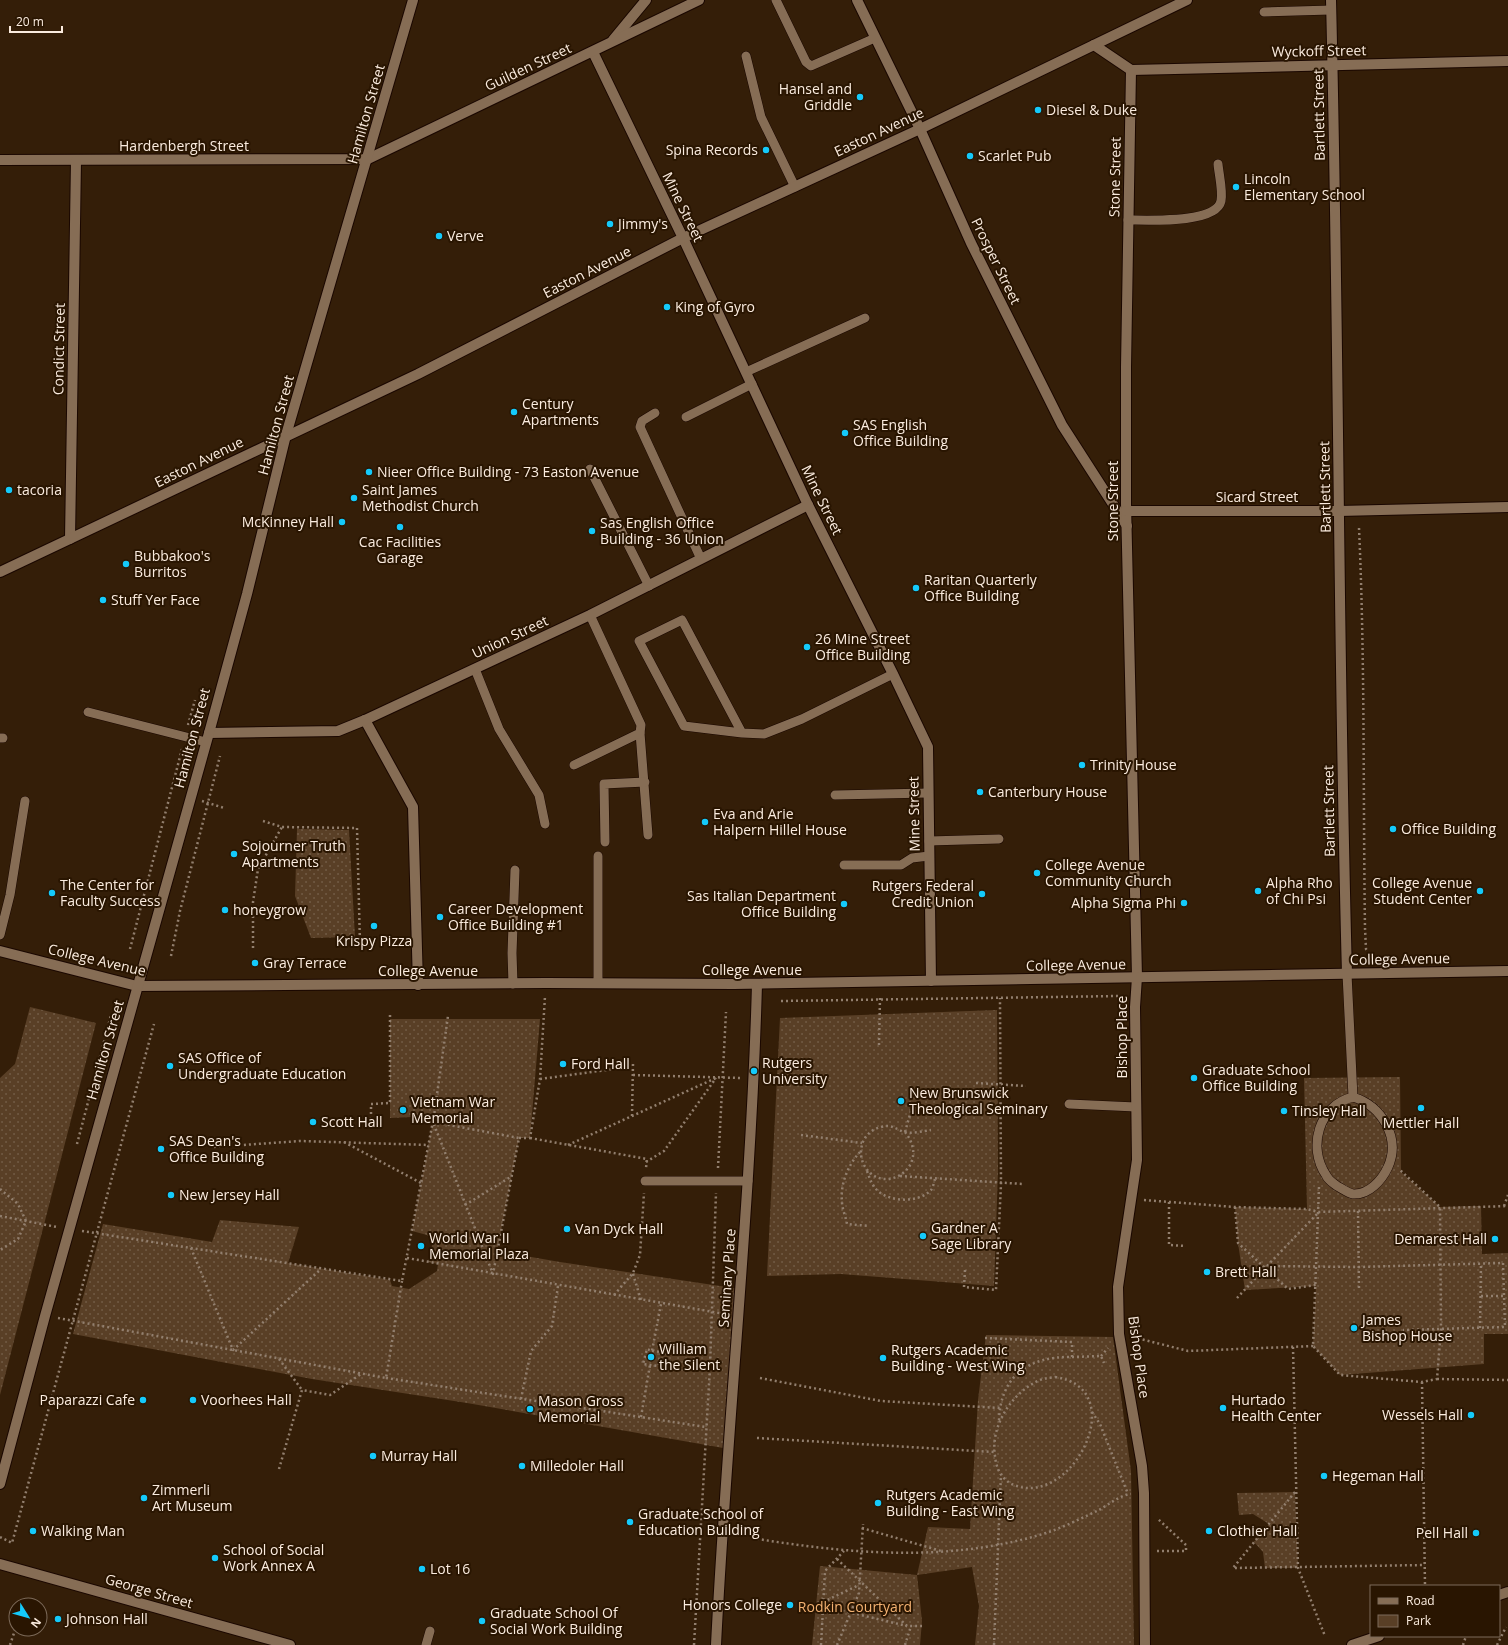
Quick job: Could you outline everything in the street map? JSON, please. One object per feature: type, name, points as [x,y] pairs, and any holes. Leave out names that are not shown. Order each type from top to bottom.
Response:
[{"type":"street","name":"Hamilton Street","points":[[0,1484],[45,1316],[247,594],[286,435],[368,159],[413,0]]},
{"type":"street","points":[[610,43],[646,0]]},
{"type":"street","name":"Guilden Street","points":[[368,159],[699,0]]},
{"type":"street","name":"Prosper Street","points":[[857,0],[920,129],[971,243],[1062,425],[1127,526]]},
{"type":"street","name":"Easton Avenue","points":[[0,572],[286,435],[418,374],[683,238],[920,129],[1187,0]]},
{"type":"street","name":"Bartlett Street","points":[[1331,5],[1342,646],[1342,797],[1347,974]]},
{"type":"street","points":[[1094,44],[1131,70]]},
{"type":"street","name":"Mine Street","points":[[593,52],[683,238],[808,505],[928,747],[931,981]]},
{"type":"street","name":"Wyckoff Street","points":[[1131,70],[1508,61]]},
{"type":"street","name":"Stone Street","points":[[1131,70],[1128,220],[1126,511],[1137,978]]},
{"type":"street","name":"Hardenbergh Street","points":[[0,160],[368,159]]},
{"type":"street","name":"Condict Street","points":[[70,539],[76,160]]},
{"type":"street","name":"Union Street","points":[[207,738],[338,731],[365,720],[590,615],[808,505]]},
{"type":"street","name":"Sicard Street","points":[[1126,511],[1339,511],[1508,507]]},
{"type":"street","points":[[365,720],[413,807],[418,985]]},
{"type":"street","name":"College Avenue","points":[[0,951],[137,986],[546,983],[757,984],[1508,971]]},
{"type":"street","name":"Bishop Place","points":[[1137,978],[1135,1007],[1137,1160],[1118,1287],[1119,1334],[1142,1466],[1144,1493],[1145,1645]]},
{"type":"street","name":"Seminary Place","points":[[716,1645],[721,1533],[739,1316],[748,1180],[757,984]]},
{"type":"street","name":"George Street","points":[[0,1564],[290,1645]]},
{"type":"street","points":[[1352,1645],[1376,1637]]},
{"type":"lane","points":[[776,0],[806,62],[811,66],[875,38]]},
{"type":"lane","points":[[1264,12],[1331,5]]},
{"type":"lane","points":[[746,56],[761,117],[794,187]]},
{"type":"lane","points":[[1128,220],[1177,219],[1203,216],[1216,210],[1221,202],[1218,164]]},
{"type":"lane","points":[[746,372],[865,318]]},
{"type":"lane","points":[[686,418],[752,384]]},
{"type":"lane","points":[[655,413],[642,422],[640,427],[702,559]]},
{"type":"lane","points":[[590,469],[649,586]]},
{"type":"lane","points":[[590,615],[640,725],[648,835]]},
{"type":"lane","points":[[742,733],[682,620],[639,641],[684,726],[742,733],[764,734],[802,720],[893,674]]},
{"type":"lane","points":[[475,669],[499,729],[539,795],[545,824]]},
{"type":"lane","points":[[88,712],[185,737],[207,738]]},
{"type":"lane","points":[[574,765],[640,733]]},
{"type":"lane","points":[[605,842],[604,784],[645,782]]},
{"type":"lane","points":[[835,795],[928,794]]},
{"type":"lane","points":[[0,935],[10,895],[25,801]]},
{"type":"lane","points":[[929,841],[999,839]]},
{"type":"lane","points":[[598,856],[598,983]]},
{"type":"lane","points":[[844,865],[901,865],[913,857],[929,856]]},
{"type":"lane","points":[[513,984],[512,953],[515,870]]},
{"type":"lane","points":[[1347,974],[1353,1097]]},
{"type":"lane","points":[[1353,1097],[1373,1106],[1386,1123],[1391,1142],[1390,1160],[1382,1177],[1375,1185],[1365,1192],[1353,1194],[1337,1186],[1326,1176],[1319,1159],[1316,1140],[1325,1116],[1343,1099],[1353,1097]]},
{"type":"lane","points":[[1069,1104],[1136,1107]]},
{"type":"lane","points":[[645,1181],[748,1180]]},
{"type":"lane","points":[[426,1645],[430,1631]]},
{"type":"path","points":[[1359,528],[1364,729],[1362,797],[1366,948],[1368,952]]},
{"type":"path","points":[[130,949],[195,700]]},
{"type":"path","points":[[171,956],[180,911],[220,756]]},
{"type":"path","points":[[190,798],[224,808]]},
{"type":"path","points":[[263,821],[282,827],[357,828],[360,944]]},
{"type":"path","points":[[253,948],[253,902],[258,869],[282,827]]},
{"type":"path","points":[[879,1045],[880,982]]},
{"type":"path","points":[[530,1138],[540,1079],[546,983]]},
{"type":"path","points":[[781,1001],[1119,996]]},
{"type":"path","points":[[965,1270],[964,1287],[996,1290],[1001,1184],[1000,998]]},
{"type":"path","points":[[694,1645],[713,1312],[717,1180],[726,1012]]},
{"type":"path","points":[[371,1119],[371,1104],[390,1103],[390,1015]]},
{"type":"path","points":[[386,1378],[406,1258],[433,1122],[448,1016]]},
{"type":"path","points":[[0,1537],[12,1543],[36,1450],[74,1321],[154,1024]]},
{"type":"path","points":[[632,1116],[633,1064]]},
{"type":"path","points":[[540,1079],[614,1069]]},
{"type":"path","points":[[633,1075],[753,1079]]},
{"type":"path","points":[[567,1146],[716,1078]]},
{"type":"path","points":[[646,1162],[664,1151],[716,1078]]},
{"type":"path","points":[[976,1083],[1026,1086]]},
{"type":"path","points":[[905,1132],[911,1111]]},
{"type":"path","points":[[433,1122],[647,1159],[640,1255],[633,1273],[613,1295]]},
{"type":"path","points":[[433,1122],[493,1274]]},
{"type":"path","points":[[866,1169],[873,1175],[891,1179],[899,1176],[909,1167],[914,1156],[910,1139],[905,1132],[898,1128],[881,1127],[873,1130],[862,1143],[860,1152],[862,1161],[871,1183],[880,1193],[896,1200],[919,1198],[932,1190],[935,1179]]},
{"type":"path","points":[[905,1132],[931,1130]]},
{"type":"path","points":[[801,1134],[862,1143]]},
{"type":"path","points":[[493,1274],[519,1138]]},
{"type":"path","points":[[214,1147],[300,1141],[429,1145]]},
{"type":"path","points":[[344,1142],[421,1183]]},
{"type":"path","points":[[860,1152],[852,1160],[845,1178],[842,1202],[847,1224],[869,1226]]},
{"type":"path","points":[[1390,1160],[1440,1207],[1440,1329],[1437,1379]]},
{"type":"path","points":[[465,1205],[512,1176]]},
{"type":"path","points":[[899,1176],[1001,1184],[1023,1184]]},
{"type":"path","points":[[0,1189],[18,1204],[26,1221],[18,1239],[0,1250]]},
{"type":"path","points":[[1504,1206],[1508,1195]]},
{"type":"path","points":[[1132,1200],[1235,1207],[1307,1209],[1318,1212],[1508,1206]]},
{"type":"path","points":[[1169,1202],[1169,1245],[1186,1246]]},
{"type":"path","points":[[1235,1207],[1238,1243],[1266,1267],[1288,1289],[1316,1285]]},
{"type":"path","points":[[1358,1211],[1359,1289]]},
{"type":"path","points":[[1318,1212],[1313,1346],[1340,1375],[1422,1382],[1437,1379],[1508,1380]]},
{"type":"path","points":[[1238,1298],[1318,1212]]},
{"type":"path","points":[[0,1216],[70,1229],[402,1281]]},
{"type":"path","points":[[191,1248],[233,1350]]},
{"type":"path","points":[[406,1258],[661,1304],[739,1316]]},
{"type":"path","points":[[1480,1328],[1481,1263]]},
{"type":"path","points":[[1266,1267],[1359,1267],[1503,1263],[1505,1327],[1403,1330]]},
{"type":"path","points":[[233,1350],[322,1269]]},
{"type":"path","points":[[633,1273],[641,1300]]},
{"type":"path","points":[[521,1400],[531,1351],[552,1326],[558,1286]]},
{"type":"path","points":[[1481,1296],[1504,1296]]},
{"type":"path","points":[[652,1351],[661,1304]]},
{"type":"path","points":[[45,1316],[361,1374],[521,1400],[706,1427]]},
{"type":"path","points":[[1119,1334],[1188,1351],[1313,1346]]},
{"type":"path","points":[[985,1338],[1072,1342],[1072,1357]]},
{"type":"path","points":[[1293,1347],[1295,1492],[1298,1568],[1325,1636]]},
{"type":"path","points":[[647,1349],[661,1352],[660,1360],[658,1366],[643,1364],[647,1349]]},
{"type":"path","points":[[999,1423],[1003,1394],[1014,1375],[1038,1361],[1049,1357],[1101,1356],[1104,1363]]},
{"type":"path","points":[[278,1358],[302,1390],[330,1395],[361,1374]]},
{"type":"path","points":[[660,1360],[710,1367]]},
{"type":"path","points":[[641,1417],[650,1365]]},
{"type":"path","points":[[1055,1377],[1068,1379],[1076,1384],[1090,1401],[1092,1412],[1092,1426],[1084,1450],[1060,1477],[1033,1488],[1019,1487],[1006,1481],[997,1468],[994,1452],[995,1436],[999,1423],[1006,1410],[1016,1398],[1030,1386],[1041,1380],[1055,1377]]},
{"type":"path","points":[[760,1378],[881,1401],[1000,1408]]},
{"type":"path","points":[[1422,1382],[1425,1585]]},
{"type":"path","points":[[279,1468],[302,1390]]},
{"type":"path","points":[[752,1538],[845,1551],[944,1552],[999,1544],[1046,1532],[1074,1522],[1128,1494],[1100,1424],[1092,1412]]},
{"type":"path","points":[[757,1438],[994,1452]]},
{"type":"path","points":[[994,1645],[1001,1473]]},
{"type":"path","points":[[1295,1492],[1233,1568],[1425,1565]]},
{"type":"path","points":[[1155,1516],[1186,1545],[1187,1549],[1156,1551]]},
{"type":"path","points":[[837,1645],[859,1593],[863,1524]]},
{"type":"path","points":[[862,1528],[944,1552]]},
{"type":"path","points":[[821,1645],[825,1571],[845,1551]]},
{"type":"path","points":[[837,1559],[909,1626]]},
{"type":"path","points":[[823,1604],[860,1585]]},
{"type":"path","points":[[823,1604],[909,1626],[922,1626]]},
{"type":"path","points":[[905,1645],[909,1626]]},
{"type":"path","points":[[1497,1645],[1506,1627]]},
{"type":"green space","points":[[297,829],[349,830],[355,937],[311,938],[295,896]]},
{"type":"green space","points":[[30,1007],[96,1023],[0,1395],[0,1078],[15,1064]]},
{"type":"green space","points":[[997,1010],[998,1171],[994,1286],[841,1274],[767,1276],[780,1018]]},
{"type":"green space","points":[[390,1019],[540,1019],[530,1138],[519,1138],[497,1251],[740,1289],[729,1449],[467,1403],[312,1379],[73,1334],[103,1224],[212,1242],[220,1220],[299,1227],[288,1263],[390,1280],[392,1286],[409,1289],[437,1271],[438,1264],[428,1262],[433,1242],[427,1235],[412,1231],[434,1116],[390,1118]]},
{"type":"green space","points":[[1400,1077],[1401,1172],[1440,1207],[1481,1206],[1482,1254],[1508,1253],[1508,1334],[1484,1334],[1484,1364],[1340,1375],[1313,1346],[1316,1286],[1245,1290],[1238,1243],[1235,1207],[1307,1209],[1304,1078]]},
{"type":"green space","points":[[986,1335],[1113,1337],[1131,1471],[1134,1645],[975,1645],[979,1606],[972,1567],[917,1575],[928,1527],[970,1529],[978,1400]]},
{"type":"green space","points":[[1295,1492],[1298,1568],[1265,1568],[1263,1552],[1254,1542],[1269,1524],[1253,1514],[1239,1515],[1237,1493]]},
{"type":"green space","name":"Rodkin Courtyard","points":[[820,1566],[917,1575],[922,1621],[920,1645],[812,1645]]},
{"type":"place","name":"Hansel and Griddle","points":[[860,97]]},
{"type":"place","name":"Diesel & Duke","points":[[1038,110]]},
{"type":"place","name":"Spina Records","points":[[766,150]]},
{"type":"place","name":"Scarlet Pub","points":[[970,156]]},
{"type":"place","name":"Lincoln Elementary School","points":[[1236,187]]},
{"type":"place","name":"Jimmy's","points":[[610,224]]},
{"type":"place","name":"Verve","points":[[439,236]]},
{"type":"place","name":"King of Gyro","points":[[667,307]]},
{"type":"place","name":"Century Apartments","points":[[514,412]]},
{"type":"place","name":"SAS English Office Building","points":[[845,433]]},
{"type":"place","name":"Nieer Office Building - 73 Easton Avenue","points":[[369,472]]},
{"type":"place","name":"tacoria","points":[[9,490]]},
{"type":"place","name":"Saint James Methodist Church","points":[[354,498]]},
{"type":"place","name":"McKinney Hall","points":[[342,522]]},
{"type":"place","name":"Cac Facilities Garage","points":[[400,527]]},
{"type":"place","name":"Sas English Office Building - 36 Union","points":[[592,531]]},
{"type":"place","name":"Bubbakoo's Burritos","points":[[126,564]]},
{"type":"place","name":"Raritan Quarterly Office Building","points":[[916,588]]},
{"type":"place","name":"Stuff Yer Face","points":[[103,600]]},
{"type":"place","name":"26 Mine Street Office Building","points":[[807,647]]},
{"type":"place","name":"Trinity House","points":[[1082,765]]},
{"type":"place","name":"Canterbury House","points":[[980,792]]},
{"type":"place","name":"Eva and Arie Halpern Hillel House","points":[[705,822]]},
{"type":"place","name":"Office Building","points":[[1393,829]]},
{"type":"place","name":"Sojourner Truth Apartments","points":[[234,854]]},
{"type":"place","name":"College Avenue Community Church","points":[[1037,873]]},
{"type":"place","name":"Alpha Rho of Chi Psi","points":[[1258,891]]},
{"type":"place","name":"College Avenue Student Center","points":[[1480,891]]},
{"type":"place","name":"The Center for Faculty Success","points":[[52,893]]},
{"type":"place","name":"Rutgers Federal Credit Union","points":[[982,894]]},
{"type":"place","name":"Alpha Sigma Phi","points":[[1184,903]]},
{"type":"place","name":"Sas Italian Department Office Building","points":[[844,904]]},
{"type":"place","name":"honeygrow","points":[[225,910]]},
{"type":"place","name":"Career Development Office Building #1","points":[[440,917]]},
{"type":"place","name":"Krispy Pizza","points":[[374,926]]},
{"type":"place","name":"Gray Terrace","points":[[255,963]]},
{"type":"place","name":"Ford Hall","points":[[563,1064]]},
{"type":"place","name":"SAS Office of Undergraduate Education","points":[[170,1066]]},
{"type":"place","name":"Rutgers University","points":[[754,1071]]},
{"type":"place","name":"Graduate School Office Building","points":[[1194,1078]]},
{"type":"place","name":"New Brunswick Theological Seminary","points":[[901,1101]]},
{"type":"place","name":"Mettler Hall","points":[[1421,1108]]},
{"type":"place","name":"Vietnam War Memorial","points":[[403,1110]]},
{"type":"place","name":"Tinsley Hall","points":[[1284,1111]]},
{"type":"place","name":"Scott Hall","points":[[313,1122]]},
{"type":"place","name":"SAS Dean's Office Building","points":[[161,1149]]},
{"type":"place","name":"New Jersey Hall","points":[[171,1195]]},
{"type":"place","name":"Van Dyck Hall","points":[[567,1229]]},
{"type":"place","name":"Gardner A Sage Library","points":[[923,1236]]},
{"type":"place","name":"Demarest Hall","points":[[1495,1239]]},
{"type":"place","name":"World War II Memorial Plaza","points":[[421,1246]]},
{"type":"place","name":"Brett Hall","points":[[1207,1272]]},
{"type":"place","name":"James Bishop House","points":[[1354,1328]]},
{"type":"place","name":"William the Silent","points":[[651,1357]]},
{"type":"place","name":"Rutgers Academic Building - West Wing","points":[[883,1358]]},
{"type":"place","name":"Paparazzi Cafe","points":[[143,1400]]},
{"type":"place","name":"Voorhees Hall","points":[[193,1400]]},
{"type":"place","name":"Hurtado Health Center","points":[[1223,1408]]},
{"type":"place","name":"Mason Gross Memorial","points":[[530,1409]]},
{"type":"place","name":"Wessels Hall","points":[[1471,1415]]},
{"type":"place","name":"Murray Hall","points":[[373,1456]]},
{"type":"place","name":"Milledoler Hall","points":[[522,1466]]},
{"type":"place","name":"Hegeman Hall","points":[[1324,1476]]},
{"type":"place","name":"Zimmerli Art Museum","points":[[144,1498]]},
{"type":"place","name":"Rutgers Academic Building - East Wing","points":[[878,1503]]},
{"type":"place","name":"Graduate School of Education Building","points":[[630,1522]]},
{"type":"place","name":"Walking Man","points":[[33,1531]]},
{"type":"place","name":"Clothier Hall","points":[[1209,1531]]},
{"type":"place","name":"Pell Hall","points":[[1476,1533]]},
{"type":"place","name":"School of Social Work Annex A","points":[[215,1558]]},
{"type":"place","name":"Lot 16","points":[[422,1569]]},
{"type":"place","name":"Honors College","points":[[790,1605]]},
{"type":"place","name":"Johnson Hall","points":[[58,1619]]},
{"type":"place","name":"Graduate School Of Social Work Building","points":[[482,1621]]}]
